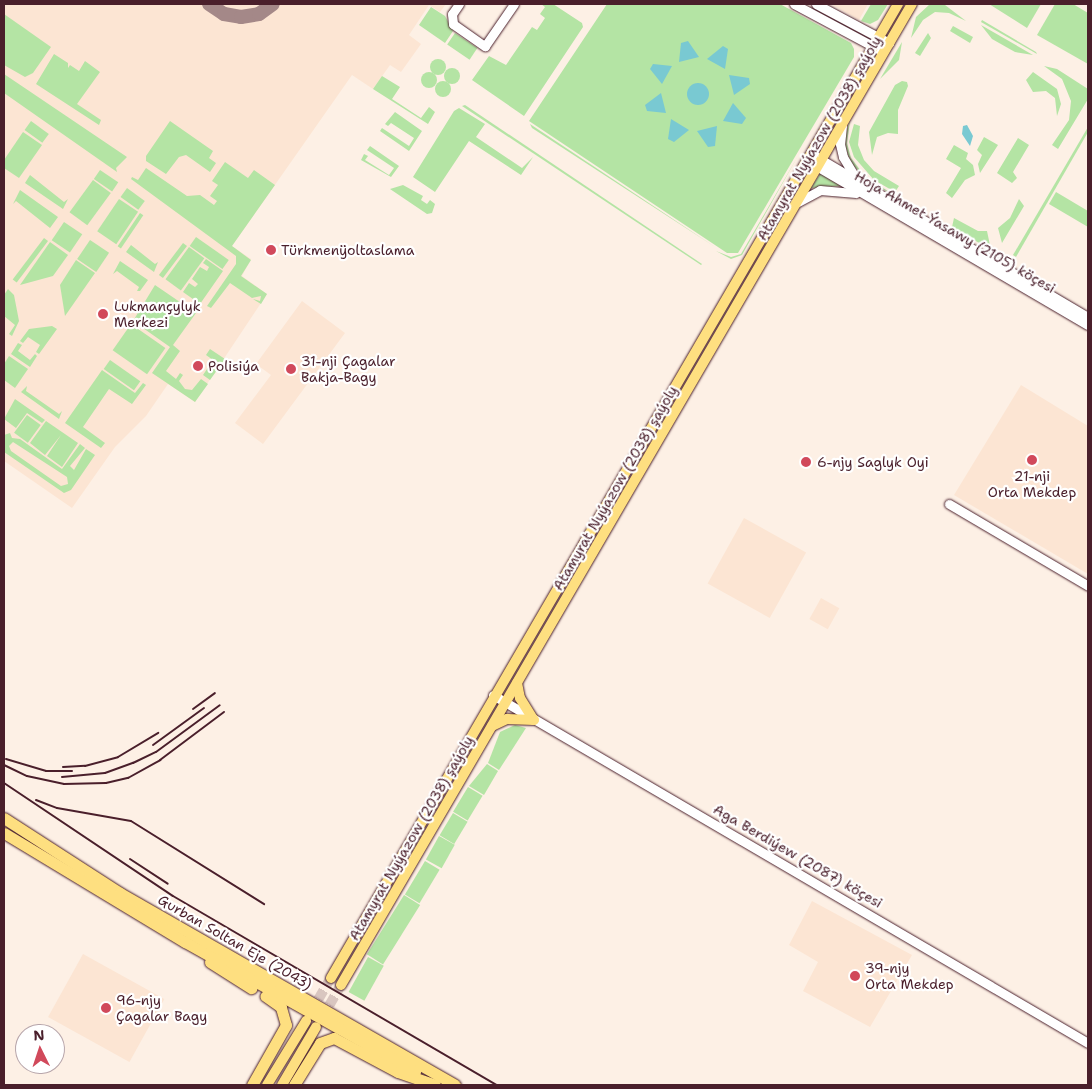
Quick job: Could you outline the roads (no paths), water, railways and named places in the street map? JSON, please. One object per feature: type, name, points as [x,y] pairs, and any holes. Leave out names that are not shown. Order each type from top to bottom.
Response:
[{"type":"highway","name":"Gurban Soltan Eje (2043)","points":[[4,818],[120,893],[455,1085]]},
{"type":"highway","name":"Gurban Soltan Eje (2043)","points":[[4,833],[185,942],[440,1085]]},
{"type":"highway","points":[[185,942],[221,972],[277,1003],[284,1011],[285,1030],[252,1085]]},
{"type":"highway","points":[[294,1085],[320,1043],[334,1038],[398,1072],[435,1085]]},
{"type":"main road","name":"Atamyrat Nyýazow (2038) şaýoly","points":[[341,985],[795,203],[876,42],[898,4]]},
{"type":"main road","name":"Atamyrat Nyýazow (2038) şaýoly","points":[[331,978],[493,695],[815,160],[842,126],[912,4]]},
{"type":"main road","points":[[516,682],[520,698],[534,720]]},
{"type":"main road","points":[[491,726],[507,719],[534,720]]},
{"type":"main road","points":[[267,1085],[306,1021]]},
{"type":"main road","points":[[282,1085],[316,1027]]},
{"type":"street","points":[[459,4],[452,14],[454,24],[486,46],[514,4]]},
{"type":"street","points":[[794,4],[876,42]]},
{"type":"street","points":[[816,4],[886,48]]},
{"type":"street","points":[[842,126],[840,144],[843,157],[858,182]]},
{"type":"street","name":"Hoja Ahmet Ýasawy (2105) köçesi","points":[[815,160],[858,182],[1088,316]]},
{"type":"street","name":"Hoja Ahmet Ýasawy (2105) köçesi","points":[[815,160],[861,194],[1088,325]]},
{"type":"street","points":[[795,203],[820,190],[861,194]]},
{"type":"street","points":[[949,504],[1088,586]]},
{"type":"street","name":"Aga Berdiýew (2087) köçesi","points":[[493,695],[1088,1043]]},
{"type":"water","points":[[688,41],[699,57],[679,62],[681,43]]},
{"type":"water","points":[[723,46],[728,49],[725,69],[707,59]]},
{"type":"water","points":[[653,64],[672,66],[662,84],[650,69]]},
{"type":"water","points":[[729,75],[749,78],[750,84],[734,95]]},
{"type":"water","points":[[698,83],[706,86],[709,94],[706,102],[698,105],[690,102],[687,94],[690,86]]},
{"type":"water","points":[[661,93],[666,113],[647,111],[645,105]]},
{"type":"water","points":[[733,103],[746,118],[742,124],[723,121]]},
{"type":"water","points":[[671,119],[689,130],[674,142],[668,139]]},
{"type":"water","points":[[967,125],[973,136],[970,146],[962,134],[963,126]]},
{"type":"water","points":[[717,126],[715,146],[708,147],[697,131]]},
{"type":"tunnel","points":[[311,1012],[331,978]]},
{"type":"tunnel","points":[[322,1018],[341,985]]},
{"type":"railway","points":[[193,709],[215,693]]},
{"type":"railway","points":[[62,777],[105,773],[133,763],[156,752],[220,705]]},
{"type":"railway","points":[[153,745],[204,708]]},
{"type":"railway","points":[[4,765],[27,776],[64,784],[106,783],[128,778],[160,760],[224,712]]},
{"type":"railway","points":[[63,767],[85,766],[118,757],[158,733]]},
{"type":"railway","points":[[6,759],[46,771],[72,771]]},
{"type":"railway","points":[[4,783],[173,896],[497,1085]]},
{"type":"railway","points":[[36,800],[57,808],[131,821],[264,904]]},
{"type":"railway","points":[[130,859],[168,884]]},
{"type":"place","name":"Türkmenÿoltaslama","points":[[271,250]]},
{"type":"place","name":"Lukmançylyk Merkezi","points":[[103,314]]},
{"type":"place","name":"Polisiýa","points":[[198,366]]},
{"type":"place","name":"31-nji Çagalar Bakja-Bagy","points":[[291,369]]},
{"type":"place","name":"21-nji Orta Mekdep","points":[[1032,460]]},
{"type":"place","name":"6-njy Saglyk Oyi","points":[[806,462]]},
{"type":"place","name":"39-njy Orta Mekdep","points":[[855,976]]},
{"type":"place","name":"96-njy Çagalar Bagy","points":[[106,1008]]}]
